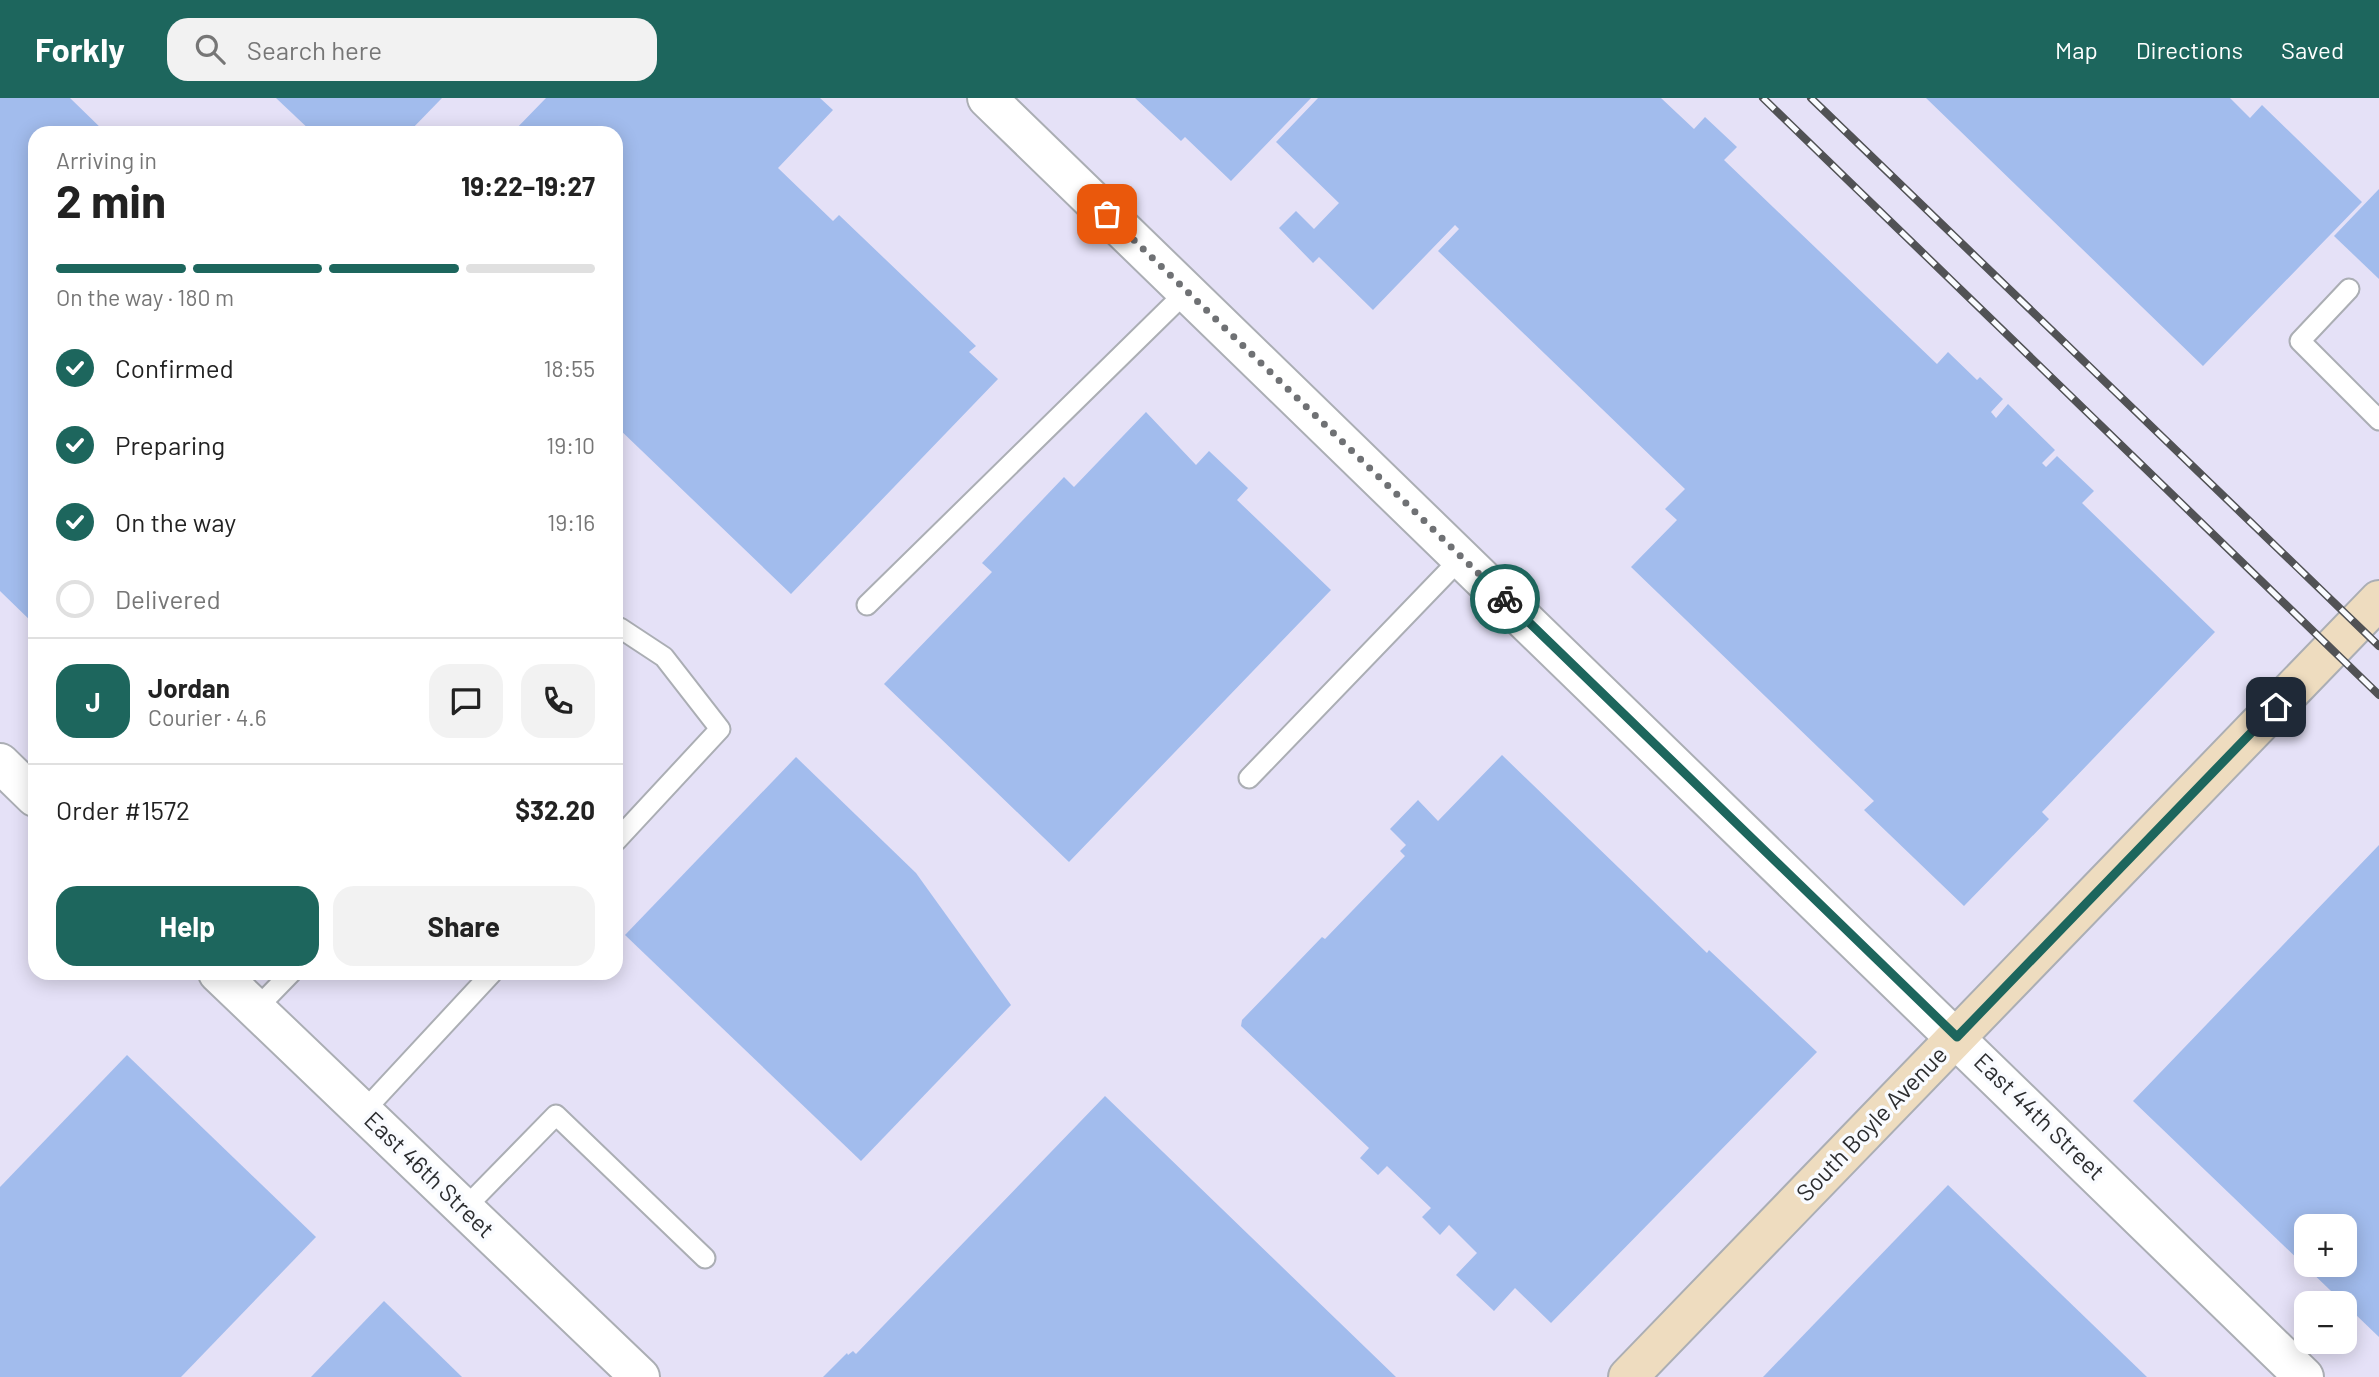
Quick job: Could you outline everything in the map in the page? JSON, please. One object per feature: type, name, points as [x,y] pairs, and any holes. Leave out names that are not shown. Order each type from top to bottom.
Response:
[{"type":"street","name":"East 44th Street","points":[[987,98],[1957,1037],[2304,1377]]},
{"type":"street","name":"South Boyle Avenue","points":[[1629,1377],[2379,600]]},
{"type":"street","points":[[0,763],[28,790]]},
{"type":"street","name":"East 46th Street","points":[[225,980],[640,1377]]},
{"type":"lane","points":[[2349,289],[2300,341],[2379,420]]},
{"type":"lane","points":[[867,605],[1186,291]]},
{"type":"lane","points":[[1249,778],[1462,557]]},
{"type":"lane","points":[[623,630],[664,657],[720,729],[623,833]]},
{"type":"lane","points":[[256,1009],[283,980]]},
{"type":"lane","points":[[363,1112],[486,980]]},
{"type":"lane","points":[[464,1209],[556,1115],[705,1258]]},
{"type":"shaded area","points":[[0,98],[2379,98],[2379,1377],[0,1377]]},
{"type":"building","points":[[0,98],[70,98],[99,126],[28,126],[28,618],[0,591]]},
{"type":"building","points":[[276,98],[442,98],[415,126],[306,126]]},
{"type":"building","points":[[546,98],[820,98],[833,110],[778,168],[833,221],[839,215],[976,346],[969,352],[998,379],[791,594],[623,433],[623,126],[519,126]]},
{"type":"building","points":[[1135,98],[1311,98],[1231,181],[1185,137],[1181,141]]},
{"type":"building","points":[[1318,98],[1661,98],[1694,129],[1705,117],[1737,147],[1724,160],[1937,364],[1948,352],[1977,380],[1980,377],[2003,399],[1991,412],[1996,418],[2008,404],[2055,450],[2042,463],[2046,467],[2057,456],[2094,491],[2082,503],[2215,632],[2042,812],[2049,819],[1964,906],[1864,810],[1874,801],[1631,567],[1677,520],[1665,509],[1685,489],[1438,251],[1459,229],[1455,225],[1373,310],[1319,257],[1313,263],[1279,228],[1296,211],[1314,229],[1339,203],[1276,142]]},
{"type":"building","points":[[1926,98],[2230,98],[2250,118],[2262,105],[2362,202],[2203,366]]},
{"type":"building","points":[[2379,189],[2379,279],[2334,236]]},
{"type":"building","points":[[1146,412],[1196,465],[1209,451],[1248,488],[1237,500],[1331,590],[1069,862],[884,684],[992,572],[982,563],[1064,477],[1074,487]]},
{"type":"building","points":[[1502,755],[1707,953],[1709,950],[1817,1052],[1551,1323],[1515,1288],[1494,1311],[1456,1275],[1477,1253],[1449,1225],[1440,1235],[1422,1217],[1431,1208],[1387,1166],[1378,1175],[1360,1158],[1369,1148],[1241,1026],[1242,1020],[1322,937],[1325,939],[1405,856],[1400,851],[1406,845],[1390,829],[1418,800],[1438,821]]},
{"type":"building","points":[[796,757],[916,873],[1011,1005],[861,1161],[625,935]]},
{"type":"building","points":[[2379,845],[2379,1337],[2357,1316],[2357,1291],[2331,1291],[2316,1277],[2357,1277],[2357,1214],[2294,1214],[2294,1255],[2133,1101]]},
{"type":"building","points":[[127,1055],[316,1237],[181,1377],[0,1377],[0,1187]]},
{"type":"building","points":[[1105,1096],[1396,1377],[823,1377],[847,1353],[848,1355],[853,1351],[856,1354]]},
{"type":"building","points":[[1948,1185],[2147,1377],[1763,1377]]},
{"type":"building","points":[[384,1301],[462,1377],[311,1377]]},
{"type":"railway","points":[[1763,98],[2379,695]]},
{"type":"railway","points":[[1811,98],[2379,646]]},
{"type":"way so far","points":[[1107,214],[1505,599]]},
{"type":"route","points":[[1505,599],[1957,1037],[2276,707]]}]
